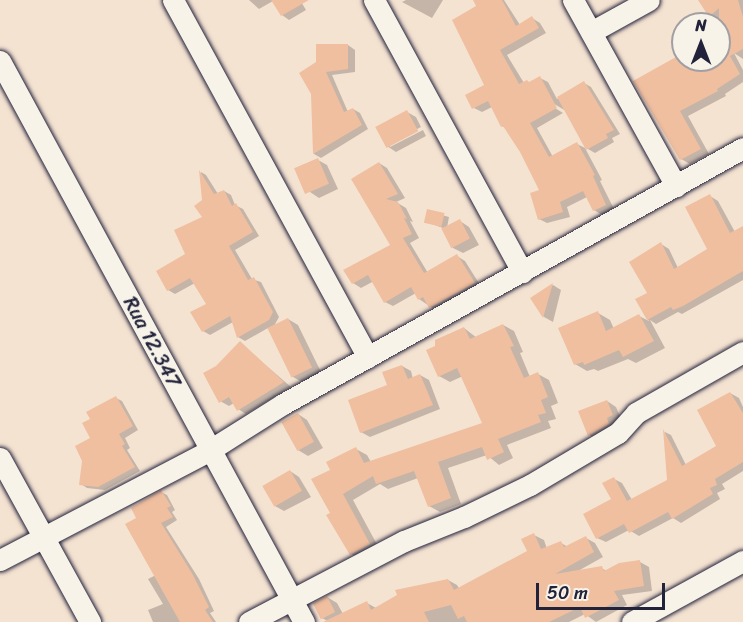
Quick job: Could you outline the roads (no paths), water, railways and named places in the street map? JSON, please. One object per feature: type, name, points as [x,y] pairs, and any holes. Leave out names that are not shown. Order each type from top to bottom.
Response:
[{"type":"street","points":[[172,0],[368,357]]},
{"type":"street","points":[[374,0],[522,272]]},
{"type":"street","points":[[573,0],[676,186]]},
{"type":"street","points":[[591,32],[649,0]]},
{"type":"street","name":"Rua 12.347","points":[[0,61],[304,622]]},
{"type":"street","points":[[0,560],[210,450],[368,357],[743,148]]},
{"type":"street","points":[[249,622],[404,541],[464,517],[530,485],[618,433],[636,413],[743,352]]},
{"type":"street","points":[[0,458],[90,622]]},
{"type":"street","points":[[632,622],[743,561]]}]
